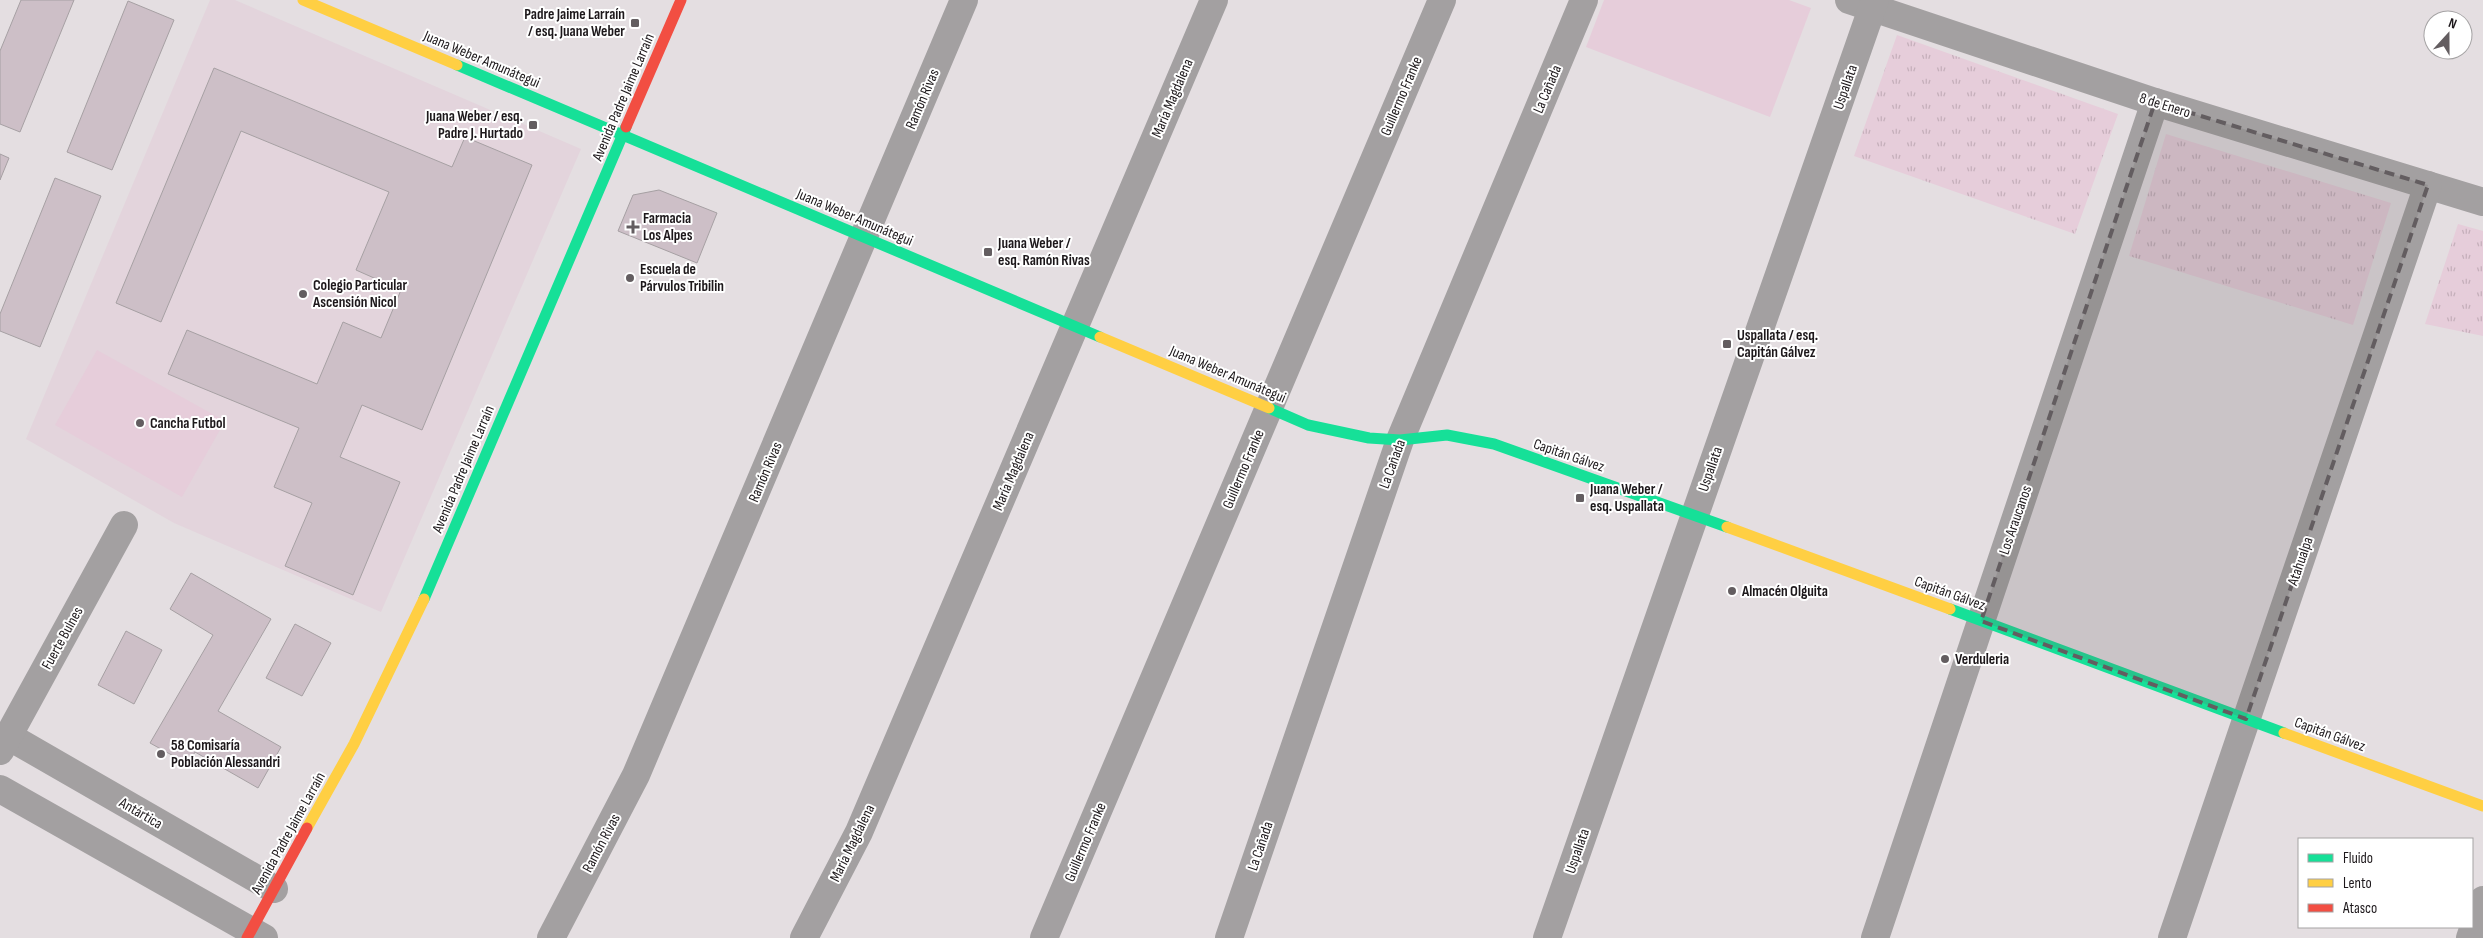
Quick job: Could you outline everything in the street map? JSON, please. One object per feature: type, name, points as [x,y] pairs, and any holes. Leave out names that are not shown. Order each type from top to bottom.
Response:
[{"type":"street","name":"Juana Weber Amunátegui","points":[[303,0],[1308,425],[1338,433],[1400,440]]},
{"type":"street","name":"Avenida Padre Jaime Larraín","points":[[254,936],[274,890],[354,744],[419,611],[681,0]]},
{"type":"street","name":"Ramón Rivas","points":[[551,938],[636,775],[964,0]]},
{"type":"street","name":"María Magdalena","points":[[804,938],[859,832],[1214,0]]},
{"type":"street","name":"Guillermo Franke","points":[[1044,938],[1442,0]]},
{"type":"street","name":"La Cañada","points":[[1228,938],[1400,440],[1584,0]]},
{"type":"street","name":"8 de Enero","points":[[1865,3],[2155,102],[2483,202]]},
{"type":"street","name":"Uspallata","points":[[1547,938],[1694,515],[1865,3]]},
{"type":"street","name":"Los Araucanos","points":[[1875,938],[2155,102]]},
{"type":"street","name":"Atahualpa","points":[[2172,938],[2428,185]]},
{"type":"street","name":"Capitán Gálvez","points":[[1400,440],[1448,436],[1494,444],[1694,515],[2483,806]]},
{"type":"street","name":"Fuerte Bulnes","points":[[4,744],[124,525]]},
{"type":"street","name":"Antártica","points":[[4,744],[274,890]]},
{"type":"street","points":[[0,789],[254,936]]},
{"type":"street","points":[[2470,938],[2483,900]]},
{"type":"highlighted area","points":[[2155,102],[2428,185],[2246,719],[1981,621]]},
{"type":"shaded area","name":"Colegio Particular Ascensión Nicol","points":[[210,0],[235,0],[581,149],[381,612],[174,523],[26,439]]},
{"type":"green space","points":[[1604,0],[1789,0],[1811,8],[1770,117],[1586,47]]},
{"type":"green space","points":[[1897,35],[2118,114],[2075,234],[1854,156]]},
{"type":"green space","points":[[2166,134],[2391,203],[2353,325],[2129,256]]},
{"type":"green space","points":[[2458,224],[2483,231],[2483,336],[2425,324]]},
{"type":"green space","name":"Cancha Futbol","points":[[97,350],[225,421],[182,497],[55,425]]},
{"type":"building","points":[[21,0],[74,0],[20,132],[0,124],[0,51]]},
{"type":"building","points":[[128,1],[174,20],[112,170],[67,152]]},
{"type":"building","points":[[214,68],[452,167],[465,137],[532,165],[422,430],[362,405],[340,457],[400,482],[353,595],[285,566],[312,503],[274,487],[299,428],[168,374],[187,330],[317,384],[343,322],[381,338],[401,290],[356,270],[389,192],[241,131],[161,322],[116,303]]},
{"type":"building","points":[[0,154],[9,158],[0,180]]},
{"type":"building","points":[[55,178],[101,196],[40,347],[0,331],[0,314]]},
{"type":"building","points":[[659,190],[717,213],[697,263],[618,231],[633,195]]},
{"type":"building","points":[[191,573],[271,619],[218,711],[281,747],[258,788],[195,752],[188,764],[150,743],[213,635],[170,609]]},
{"type":"building","points":[[295,624],[331,643],[302,696],[266,678]]},
{"type":"building","points":[[126,631],[162,650],[134,704],[98,685]]},
{"type":"traffic: fast","points":[[457,65],[1100,337]]},
{"type":"traffic: fast","points":[[424,599],[626,127]]},
{"type":"traffic: fast","points":[[1269,408],[1308,425],[1369,438],[1400,440],[1447,435],[1494,444],[1727,527]]},
{"type":"traffic: fast","points":[[1950,609],[2284,733]]},
{"type":"traffic: slow","points":[[303,0],[457,65]]},
{"type":"traffic: slow","points":[[1100,337],[1269,408]]},
{"type":"traffic: slow","points":[[1727,527],[1950,609]]},
{"type":"traffic: slow","points":[[307,828],[354,744],[424,599]]},
{"type":"traffic: slow","points":[[2284,733],[2483,806]]},
{"type":"traffic: jam","points":[[626,127],[681,0]]},
{"type":"traffic: jam","points":[[247,938],[307,828]]},
{"type":"place","name":"Padre Jaime Larraín / esq. Juana Weber","points":[[635,23]]},
{"type":"place","name":"Juana Weber / esq. Padre J. Hurtado","points":[[533,125]]},
{"type":"place","name":"Farmacia Los Alpes","points":[[633,227]]},
{"type":"place","name":"Juana Weber / esq. Ramón Rivas","points":[[988,252]]},
{"type":"place","name":"Escuela de Párvulos Tribilin","points":[[630,278]]},
{"type":"place","name":"Colegio Particular Ascensión Nicol","points":[[303,294]]},
{"type":"place","name":"Uspallata / esq. Capitán Gálvez","points":[[1727,344]]},
{"type":"place","name":"Cancha Futbol","points":[[140,423]]},
{"type":"place","name":"Juana Weber / esq. Uspallata","points":[[1580,498]]},
{"type":"place","name":"Almacén Olguita","points":[[1732,591]]},
{"type":"place","name":"Verduleria","points":[[1945,659]]},
{"type":"place","name":"58 Comisaría Población Alessandri","points":[[161,754]]}]
